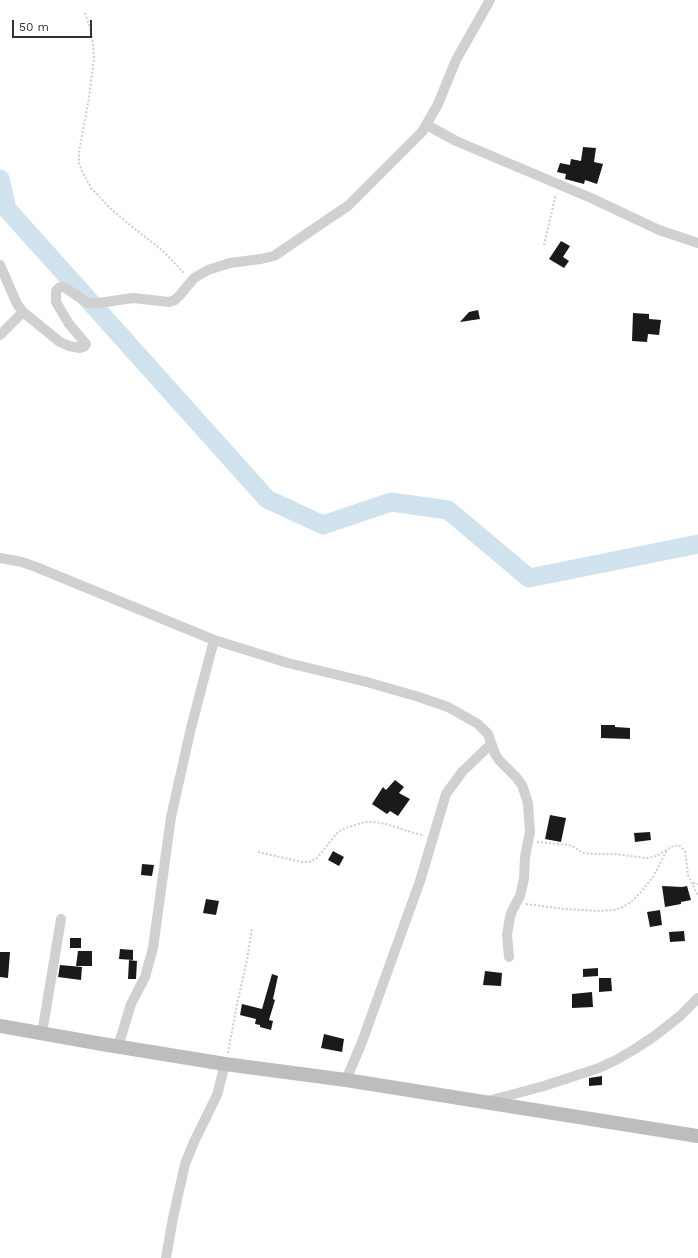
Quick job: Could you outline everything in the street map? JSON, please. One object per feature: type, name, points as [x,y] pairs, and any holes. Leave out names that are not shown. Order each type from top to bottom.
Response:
[{"type":"main road","points":[[0,1026],[225,1064],[346,1080],[698,1136]]},
{"type":"street","points":[[0,265],[17,304],[23,312],[60,342],[69,346],[82,348],[86,344],[68,324],[57,305],[55,299],[56,291],[60,287],[64,287],[93,303],[133,298],[169,302],[180,295],[200,274],[218,266],[274,256],[349,205],[427,125],[438,104],[456,60],[490,0]]},
{"type":"street","points":[[427,125],[456,141],[558,183],[659,230],[698,243]]},
{"type":"street","points":[[0,335],[23,312]]},
{"type":"street","points":[[0,558],[22,562],[36,567],[214,640],[288,663],[395,690],[448,707],[478,724],[488,734],[495,754],[499,760],[516,777],[525,793],[530,823],[523,888],[512,910],[508,927],[508,957]]},
{"type":"street","points":[[118,1046],[131,1004],[145,977],[153,948],[171,817],[191,728],[214,640]]},
{"type":"street","points":[[346,1080],[362,1042],[404,928],[433,839],[443,802],[451,786],[474,760],[491,744]]},
{"type":"street","points":[[42,1033],[61,920]]},
{"type":"street","points":[[482,1102],[514,1095],[544,1086],[599,1068],[616,1060],[635,1050],[656,1035],[680,1016],[698,998]]},
{"type":"street","points":[[166,1258],[185,1164],[217,1095],[225,1064]]},
{"type":"path","points":[[85,13],[92,38],[94,57],[89,98],[79,152],[79,163],[82,171],[91,188],[110,208],[162,250],[191,282]]},
{"type":"path","points":[[544,245],[558,183]]},
{"type":"path","points":[[258,852],[302,862],[310,862],[320,854],[338,832],[345,828],[365,822],[386,824],[433,839]]},
{"type":"path","points":[[528,841],[569,845],[583,853],[615,854],[639,858],[653,857],[676,845],[683,848],[685,851],[687,868],[698,896]]},
{"type":"path","points":[[517,901],[536,906],[566,909],[600,911],[614,910],[627,904],[641,892],[653,877],[668,849]]},
{"type":"path","points":[[692,883],[698,884]]},
{"type":"path","points":[[225,1064],[247,960],[252,928]]},
{"type":"building","points":[[583,147],[596,148],[594,162],[603,164],[597,184],[585,180],[584,184],[565,179],[566,174],[557,172],[560,163],[570,165],[571,159],[581,161]]},
{"type":"building","points":[[561,241],[570,246],[563,257],[569,261],[564,268],[549,259]]},
{"type":"building","points":[[478,310],[480,319],[460,322],[469,312]]},
{"type":"building","points":[[633,313],[649,314],[649,319],[661,320],[659,335],[648,334],[647,342],[632,341]]},
{"type":"building","points":[[601,725],[615,725],[615,727],[630,728],[630,739],[601,738]]},
{"type":"building","points":[[395,780],[404,787],[399,793],[410,799],[398,816],[390,811],[387,814],[372,804],[383,787],[386,790]]},
{"type":"building","points":[[550,815],[566,818],[561,842],[545,839]]},
{"type":"building","points":[[650,832],[651,840],[635,842],[634,833]]},
{"type":"building","points":[[333,851],[344,857],[339,866],[328,860]]},
{"type":"building","points":[[142,864],[154,865],[152,876],[141,875]]},
{"type":"building","points":[[662,886],[687,886],[691,900],[681,902],[681,904],[665,907]]},
{"type":"building","points":[[206,899],[219,901],[216,915],[203,913]]},
{"type":"building","points":[[660,910],[662,925],[650,927],[647,912]]},
{"type":"building","points":[[684,931],[685,941],[670,942],[669,932]]},
{"type":"building","points":[[70,938],[81,938],[81,948],[70,948]]},
{"type":"building","points":[[120,949],[133,950],[133,960],[119,959]]},
{"type":"building","points":[[78,951],[92,951],[92,966],[76,966]]},
{"type":"building","points":[[0,952],[10,952],[8,978],[0,977]]},
{"type":"building","points":[[129,960],[137,961],[136,979],[128,979]]},
{"type":"building","points":[[60,965],[82,967],[81,980],[58,977]]},
{"type":"building","points":[[598,968],[598,976],[583,977],[583,969]]},
{"type":"building","points":[[485,971],[502,973],[501,986],[483,985]]},
{"type":"building","points":[[272,974],[278,976],[273,999],[275,1000],[269,1020],[273,1021],[271,1030],[255,1024],[256,1019],[240,1015],[242,1004],[262,1009]]},
{"type":"building","points":[[599,978],[611,978],[612,991],[599,992]]},
{"type":"building","points":[[592,992],[593,1007],[572,1008],[572,994]]},
{"type":"building","points":[[324,1034],[344,1039],[342,1052],[321,1048]]},
{"type":"building","points":[[602,1076],[602,1085],[589,1086],[589,1078]]},
{"type":"waterway","points":[[0,179],[7,209],[267,499],[323,525],[391,502],[448,510],[529,578],[698,544]]}]
